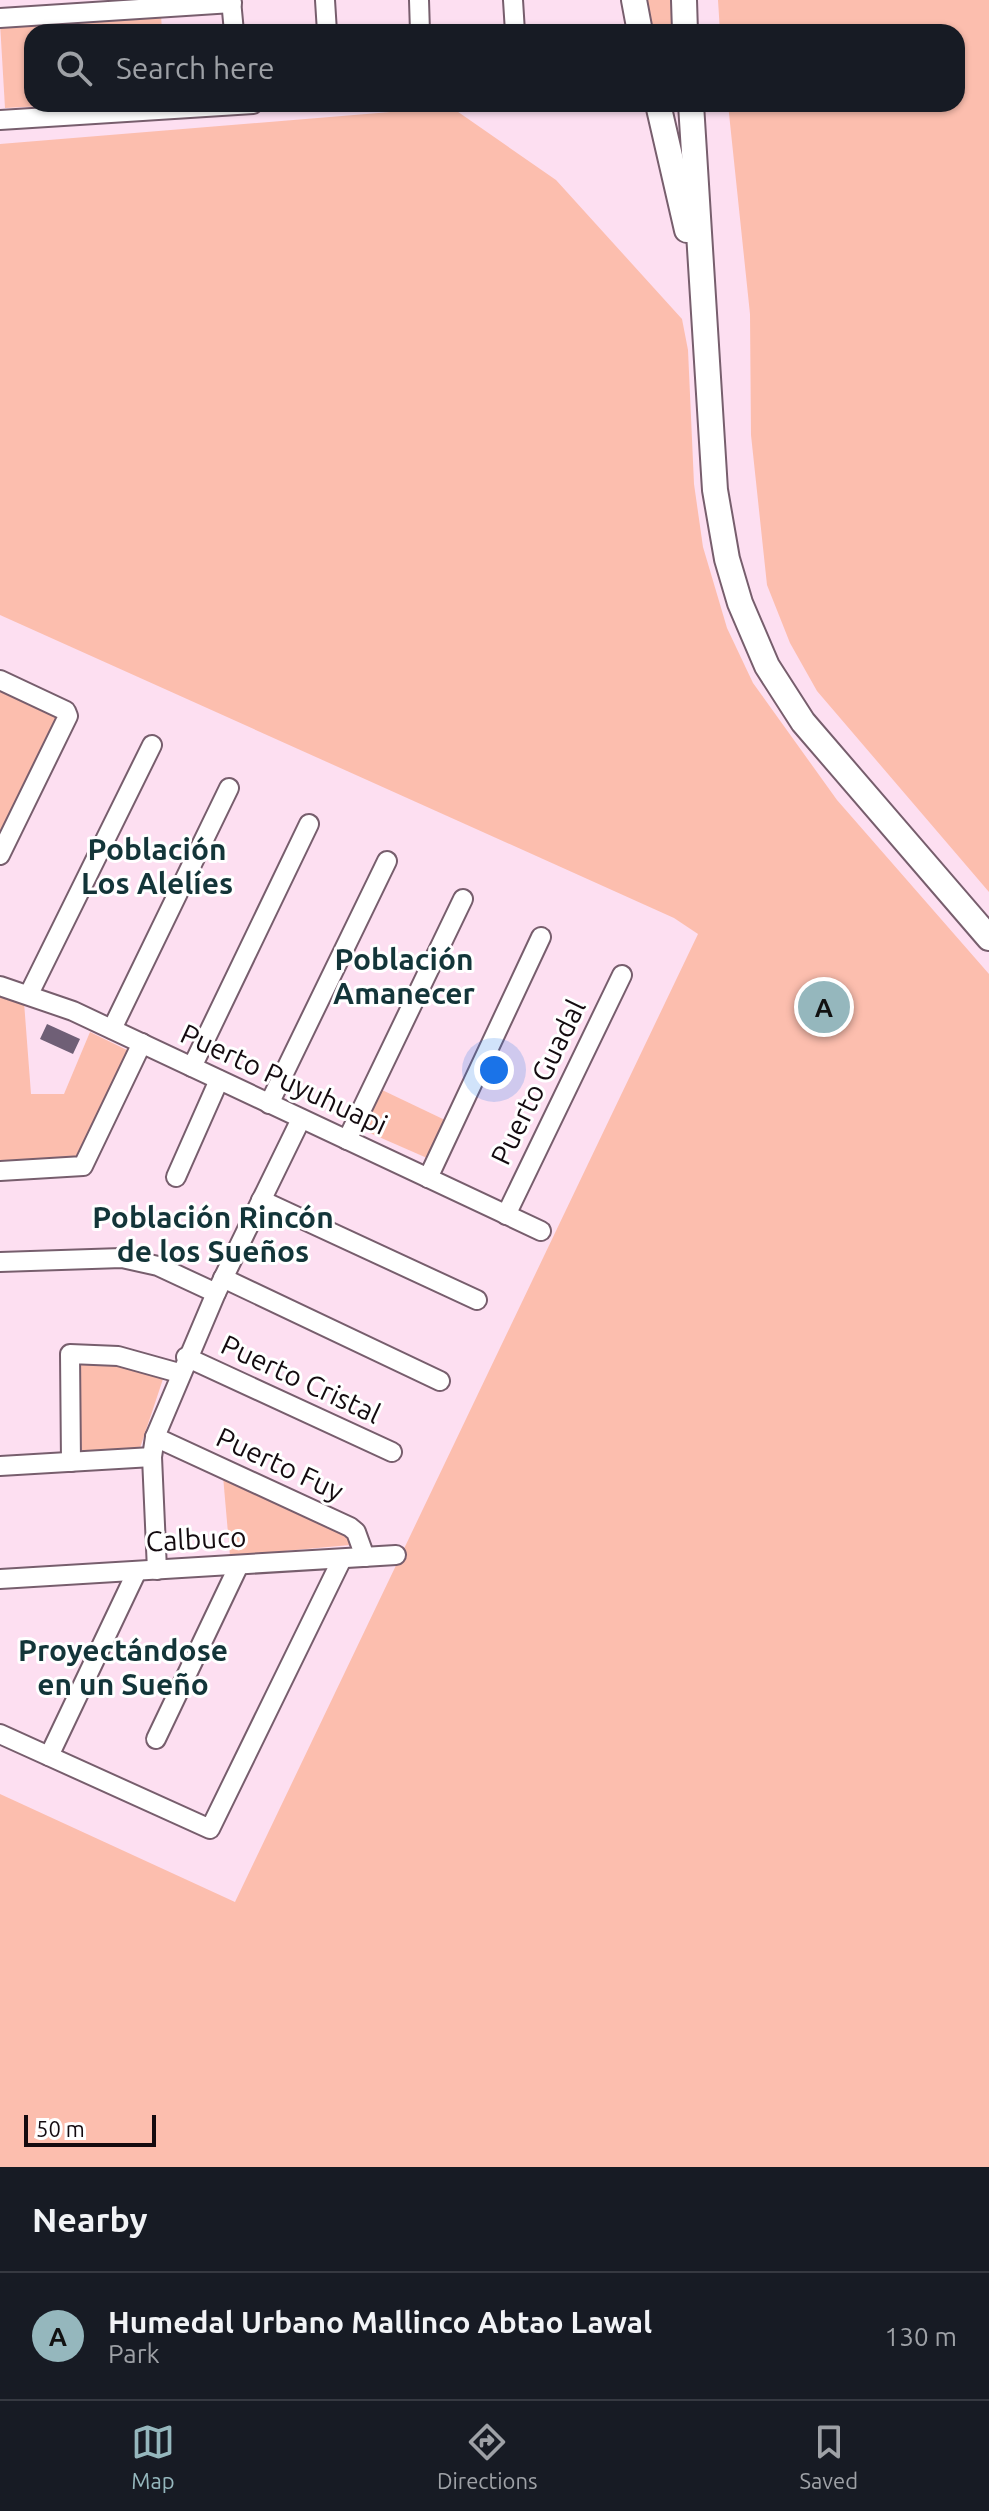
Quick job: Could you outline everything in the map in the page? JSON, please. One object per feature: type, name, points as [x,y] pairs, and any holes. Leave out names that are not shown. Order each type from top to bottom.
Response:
[{"type":"main road","points":[[634,0],[638,24]]},
{"type":"main road","points":[[684,0],[685,24]]},
{"type":"main road","points":[[660,112],[702,298]]},
{"type":"main road","points":[[692,112],[719,521],[740,603],[767,666],[829,756],[989,938]]},
{"type":"street","points":[[325,0],[326,24]]},
{"type":"street","points":[[419,0],[420,24]]},
{"type":"street","points":[[513,0],[514,24]]},
{"type":"street","points":[[0,18],[46,8],[232,2],[233,24]]},
{"type":"street","points":[[0,120],[119,112]]},
{"type":"street","points":[[0,680],[66,711],[68,716],[0,855]]},
{"type":"street","points":[[29,994],[152,745]]},
{"type":"street","points":[[112,1029],[229,788]]},
{"type":"street","points":[[192,1067],[309,824]]},
{"type":"street","points":[[269,1104],[387,861]]},
{"type":"street","points":[[347,1140],[463,899]]},
{"type":"street","points":[[428,1178],[541,937]]},
{"type":"street","name":"Puerto Guadal","points":[[506,1215],[622,975]]},
{"type":"street","name":"Puerto Puyuhuapi","points":[[0,986],[29,994],[112,1029],[541,1231]]},
{"type":"street","points":[[0,1171],[83,1166],[142,1043]]},
{"type":"street","points":[[176,1177],[219,1080]]},
{"type":"street","points":[[157,1570],[152,1457],[155,1437],[219,1285],[301,1119]]},
{"type":"street","points":[[261,1200],[477,1300]]},
{"type":"street","points":[[0,1262],[122,1258],[158,1266],[219,1285],[440,1381]]},
{"type":"street","name":"Puerto Cristal","points":[[71,1462],[70,1354],[118,1356],[183,1365],[392,1452]]},
{"type":"street","name":"Puerto Fuy","points":[[155,1437],[350,1527],[356,1532],[365,1557]]},
{"type":"street","points":[[0,1466],[152,1457]]},
{"type":"street","name":"Calbuco","points":[[0,1579],[396,1555]]},
{"type":"street","points":[[0,1734],[210,1829],[342,1559]]},
{"type":"street","points":[[156,1739],[239,1565]]},
{"type":"street","points":[[49,1756],[137,1571]]},
{"type":"shaded area","points":[[640,0],[673,0],[674,24],[645,24]]},
{"type":"shaded area","points":[[718,0],[989,0],[989,892],[817,691],[790,643],[767,585],[751,435],[750,314],[729,112],[965,112],[965,24],[720,24]]},
{"type":"shaded area","points":[[161,14],[162,24],[24,24],[24,107],[5,108],[0,23]]},
{"type":"shaded area","points":[[390,112],[458,112],[556,180],[682,319],[688,350],[694,484],[703,547],[727,628],[753,683],[837,800],[989,974],[989,2167],[0,2167],[0,1794],[235,1902],[698,934],[674,918],[0,615],[0,144]]},
{"type":"shaded area","points":[[0,685],[59,717],[0,842]]},
{"type":"shaded area","points":[[0,995],[24,1002],[31,1094],[64,1094],[90,1032],[127,1050],[79,1161],[0,1166]]},
{"type":"shaded area","points":[[380,1089],[445,1120],[427,1158],[363,1130]]},
{"type":"shaded area","points":[[81,1357],[164,1376],[139,1451],[79,1454],[75,1362]]},
{"type":"shaded area","points":[[223,1476],[340,1528],[353,1540],[350,1545],[230,1556]]},
{"type":"building","points":[[47,1024],[80,1039],[73,1054],[40,1039]]},
{"type":"place","name":"Humedal Urbano Mallinco Abtao Lawal","points":[[824,1007]]},
{"type":"district","name":"Población Los Alelíes","points":[[157,867]]},
{"type":"district","name":"Población Amanecer","points":[[404,977]]},
{"type":"district","name":"Población Rincón de los Sueños","points":[[213,1235]]},
{"type":"district","name":"Proyectándose en un Sueño","points":[[123,1668]]}]
